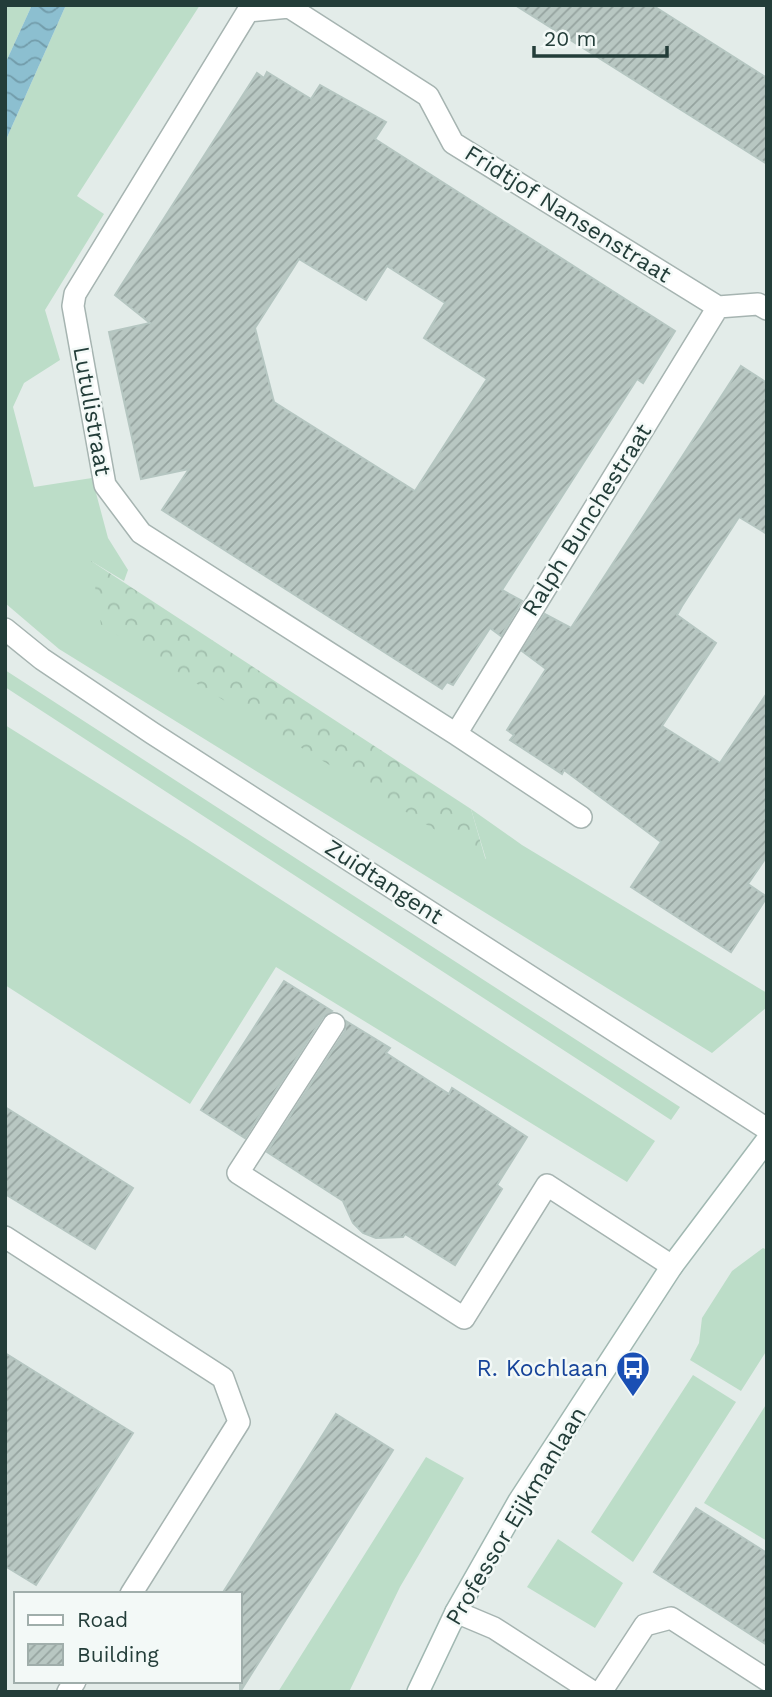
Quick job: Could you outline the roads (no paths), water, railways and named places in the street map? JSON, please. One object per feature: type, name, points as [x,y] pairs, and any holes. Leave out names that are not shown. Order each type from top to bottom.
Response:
[{"type":"street","name":"Fridtjof Nansenstraat","points":[[289,7],[428,96],[453,143],[718,307]]},
{"type":"street","name":"Lutulistraat","points":[[289,7],[248,11],[75,294],[74,306],[105,485],[141,533],[581,817]]},
{"type":"street","points":[[718,307],[758,304],[767,309]]},
{"type":"street","name":"Ralph Bunchestraat","points":[[456,734],[718,307]]},
{"type":"street","name":"Zuidtangent","points":[[5,629],[42,659],[152,733],[767,1129]]},
{"type":"street","points":[[334,1024],[238,1173],[464,1318],[547,1185],[672,1266]]},
{"type":"street","name":"Professor Eijkmanlaan","points":[[418,1692],[456,1612],[519,1501],[672,1266],[767,1140]]},
{"type":"street","points":[[5,1237],[223,1378],[239,1422],[132,1592]]},
{"type":"street","points":[[456,1612],[494,1628],[593,1692]]},
{"type":"street","points":[[601,1692],[645,1625],[671,1618],[767,1679]]},
{"type":"water","points":[[32,5],[66,5],[5,142],[5,64]]},
{"type":"place","name":"R. Kochlaan","points":[[633,1398]]}]
